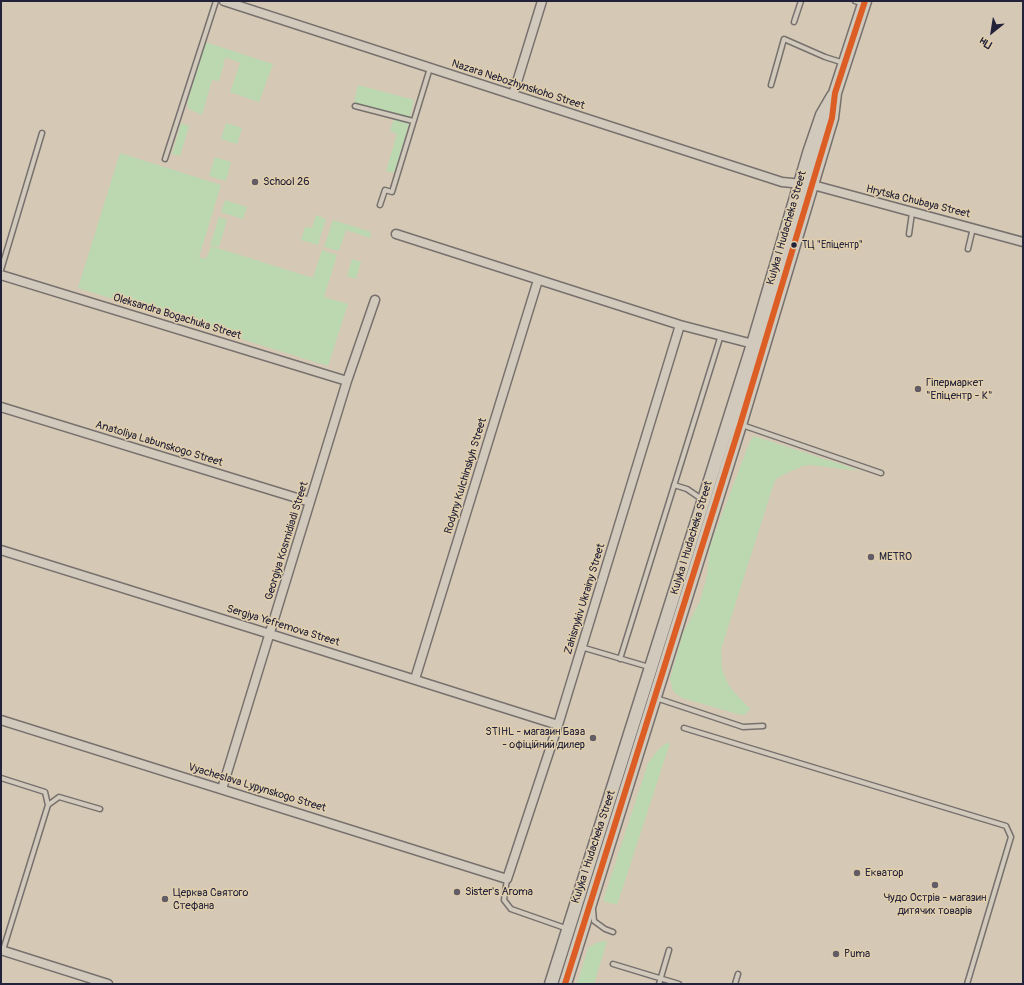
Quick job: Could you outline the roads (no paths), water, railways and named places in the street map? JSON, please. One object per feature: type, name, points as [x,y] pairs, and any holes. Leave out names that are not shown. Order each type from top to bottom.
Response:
[{"type":"main road","name":"Kulyka I Hudacheka Street","points":[[551,984],[753,344],[807,185],[832,118],[835,93],[861,2]]},
{"type":"main road","name":"Kulyka I Hudacheka Street","points":[[565,984],[740,425],[807,185]]},
{"type":"street","name":"Nazara Nebozhynskoho Street","points":[[224,1],[782,182],[807,185]]},
{"type":"street","points":[[513,95],[542,1]]},
{"type":"street","name":"Hrytska Chubaya Street","points":[[807,185],[1023,242]]},
{"type":"street","points":[[396,234],[680,325],[753,344]]},
{"type":"street","name":"Oleksandra Bogachuka Street","points":[[1,275],[347,381]]},
{"type":"street","name":"Rodyny Kulchinskyh Street","points":[[415,679],[538,280]]},
{"type":"street","name":"Georgiya Kosmidiadi Street","points":[[222,788],[347,381],[375,300]]},
{"type":"street","name":"Zahisnykiv Ukrainy Street","points":[[507,878],[558,725],[680,325]]},
{"type":"street","name":"Anatoliya Labunskogo Street","points":[[1,408],[310,502]]},
{"type":"street","name":"Sergiya Yefremova Street","points":[[1,550],[558,725]]},
{"type":"street","name":"Vyacheslava Lypynskogo Street","points":[[1,720],[507,878]]},
{"type":"street","points":[[2,950],[108,984]]},
{"type":"lane","points":[[165,159],[216,1]]},
{"type":"lane","points":[[794,22],[801,1]]},
{"type":"lane","points":[[771,85],[784,39],[825,57],[844,63]]},
{"type":"lane","points":[[380,205],[385,190],[392,192],[431,67]]},
{"type":"lane","points":[[355,106],[413,121]]},
{"type":"lane","points":[[1,270],[42,133]]},
{"type":"lane","points":[[909,234],[912,213]]},
{"type":"lane","points":[[968,249],[973,228]]},
{"type":"lane","points":[[620,659],[720,335]]},
{"type":"lane","points":[[740,425],[882,473]]},
{"type":"lane","points":[[674,485],[687,489],[703,500]]},
{"type":"lane","points":[[581,647],[651,668]]},
{"type":"lane","points":[[655,698],[743,727],[763,726]]},
{"type":"lane","points":[[684,728],[1006,826],[1011,837],[967,984]]},
{"type":"lane","points":[[1,778],[45,792],[48,805],[2,950]]},
{"type":"lane","points":[[48,805],[59,797],[100,809]]},
{"type":"lane","points":[[507,878],[504,900],[511,909],[568,929]]},
{"type":"lane","points":[[592,898],[594,921],[604,929],[613,932]]},
{"type":"lane","points":[[659,984],[669,950]]},
{"type":"lane","points":[[614,964],[679,984]]},
{"type":"lane","points":[[735,984],[738,974]]},
{"type":"place","name":"School 26","points":[[255,182]]},
{"type":"place","name":"ТЦ \"Епіцентр\"","points":[[794,245]]},
{"type":"place","name":"Гіпермаркет \"Епіцентр - К\"","points":[[918,389]]},
{"type":"place","name":"METRO","points":[[871,557]]},
{"type":"place","name":"STIHL - магазин База - офіційний дилер","points":[[593,738]]},
{"type":"place","name":"Екватор","points":[[857,873]]},
{"type":"place","name":"Чудо Острів - магазин дитячих товарів","points":[[935,885]]},
{"type":"place","name":"Sister's Aroma","points":[[457,892]]},
{"type":"place","name":"Церква Святого Стефана","points":[[165,899]]},
{"type":"place","name":"Puma","points":[[836,954]]}]
